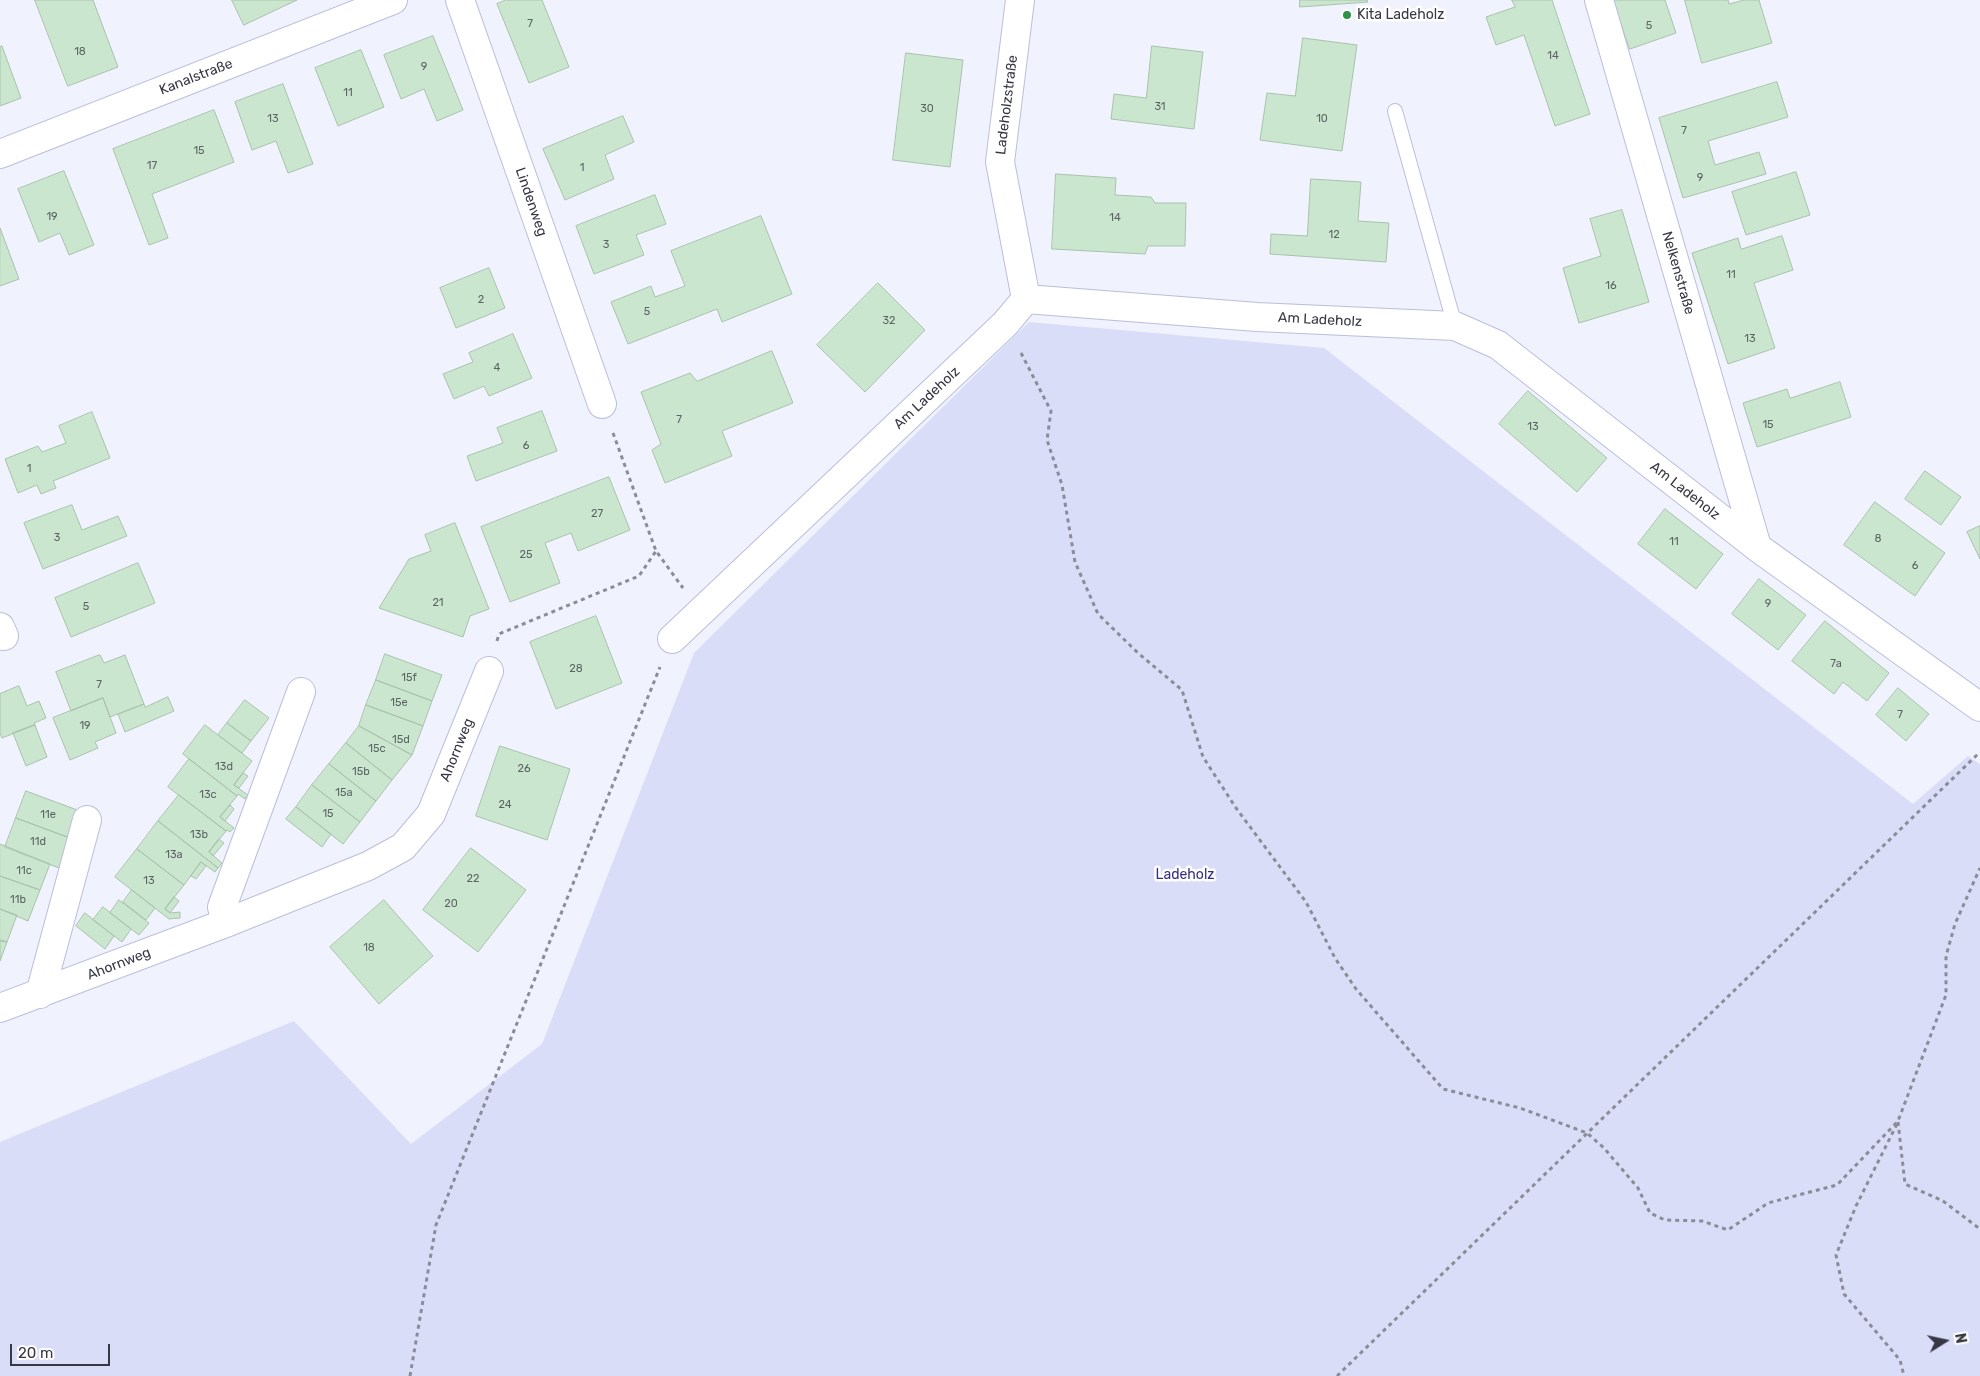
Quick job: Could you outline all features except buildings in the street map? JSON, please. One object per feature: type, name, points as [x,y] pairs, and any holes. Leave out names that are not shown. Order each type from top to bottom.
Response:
[{"type":"street","name":"Kanalstraße","points":[[0,154],[392,0]]},
{"type":"street","name":"Lindenweg","points":[[460,0],[602,404]]},
{"type":"street","name":"Ladeholzstraße","points":[[1020,0],[1000,162],[1026,299]]},
{"type":"street","name":"Nelkenstraße","points":[[1599,0],[1757,547]]},
{"type":"street","name":"Am Ladeholz","points":[[672,639],[1005,324],[1026,299],[1257,317],[1455,326],[1498,345],[1757,547],[1980,707]]},
{"type":"street","name":"Ahornweg","points":[[0,1008],[226,923],[368,866],[403,847],[430,814],[489,670]]},
{"type":"street","points":[[226,923],[222,907],[301,692]]},
{"type":"street","points":[[40,994],[87,820]]},
{"type":"lane","points":[[1395,111],[1455,326]]},
{"type":"path","points":[[1005,324],[1050,411],[1047,440],[1062,485],[1076,562],[1098,614],[1138,653],[1182,690],[1203,757],[1236,808],[1306,902],[1335,958],[1356,989],[1443,1089],[1520,1108],[1587,1133],[1604,1148],[1638,1188],[1650,1213],[1665,1220],[1702,1221],[1728,1230],[1768,1203],[1837,1185],[1898,1121]]},
{"type":"path","points":[[602,404],[656,551],[700,612]]},
{"type":"path","points":[[489,670],[499,634],[639,576],[656,551]]},
{"type":"path","points":[[410,1376],[436,1225],[672,639]]},
{"type":"path","points":[[1337,1376],[1980,752]]},
{"type":"path","points":[[1904,1376],[1900,1360],[1844,1294],[1836,1255],[1856,1206],[1898,1121],[1946,994],[1946,956],[1954,924],[1980,868]]},
{"type":"path","points":[[1898,1121],[1905,1184],[1943,1201],[1980,1230]]},
{"type":"green space","name":"Ladeholz","points":[[1029,322],[1324,348],[1913,804],[1968,756],[1980,764],[1980,1376],[0,1376],[0,1142],[294,1021],[411,1144],[542,1044],[694,653]]},
{"type":"place","name":"Kita Ladeholz","points":[[1347,15]]}]
